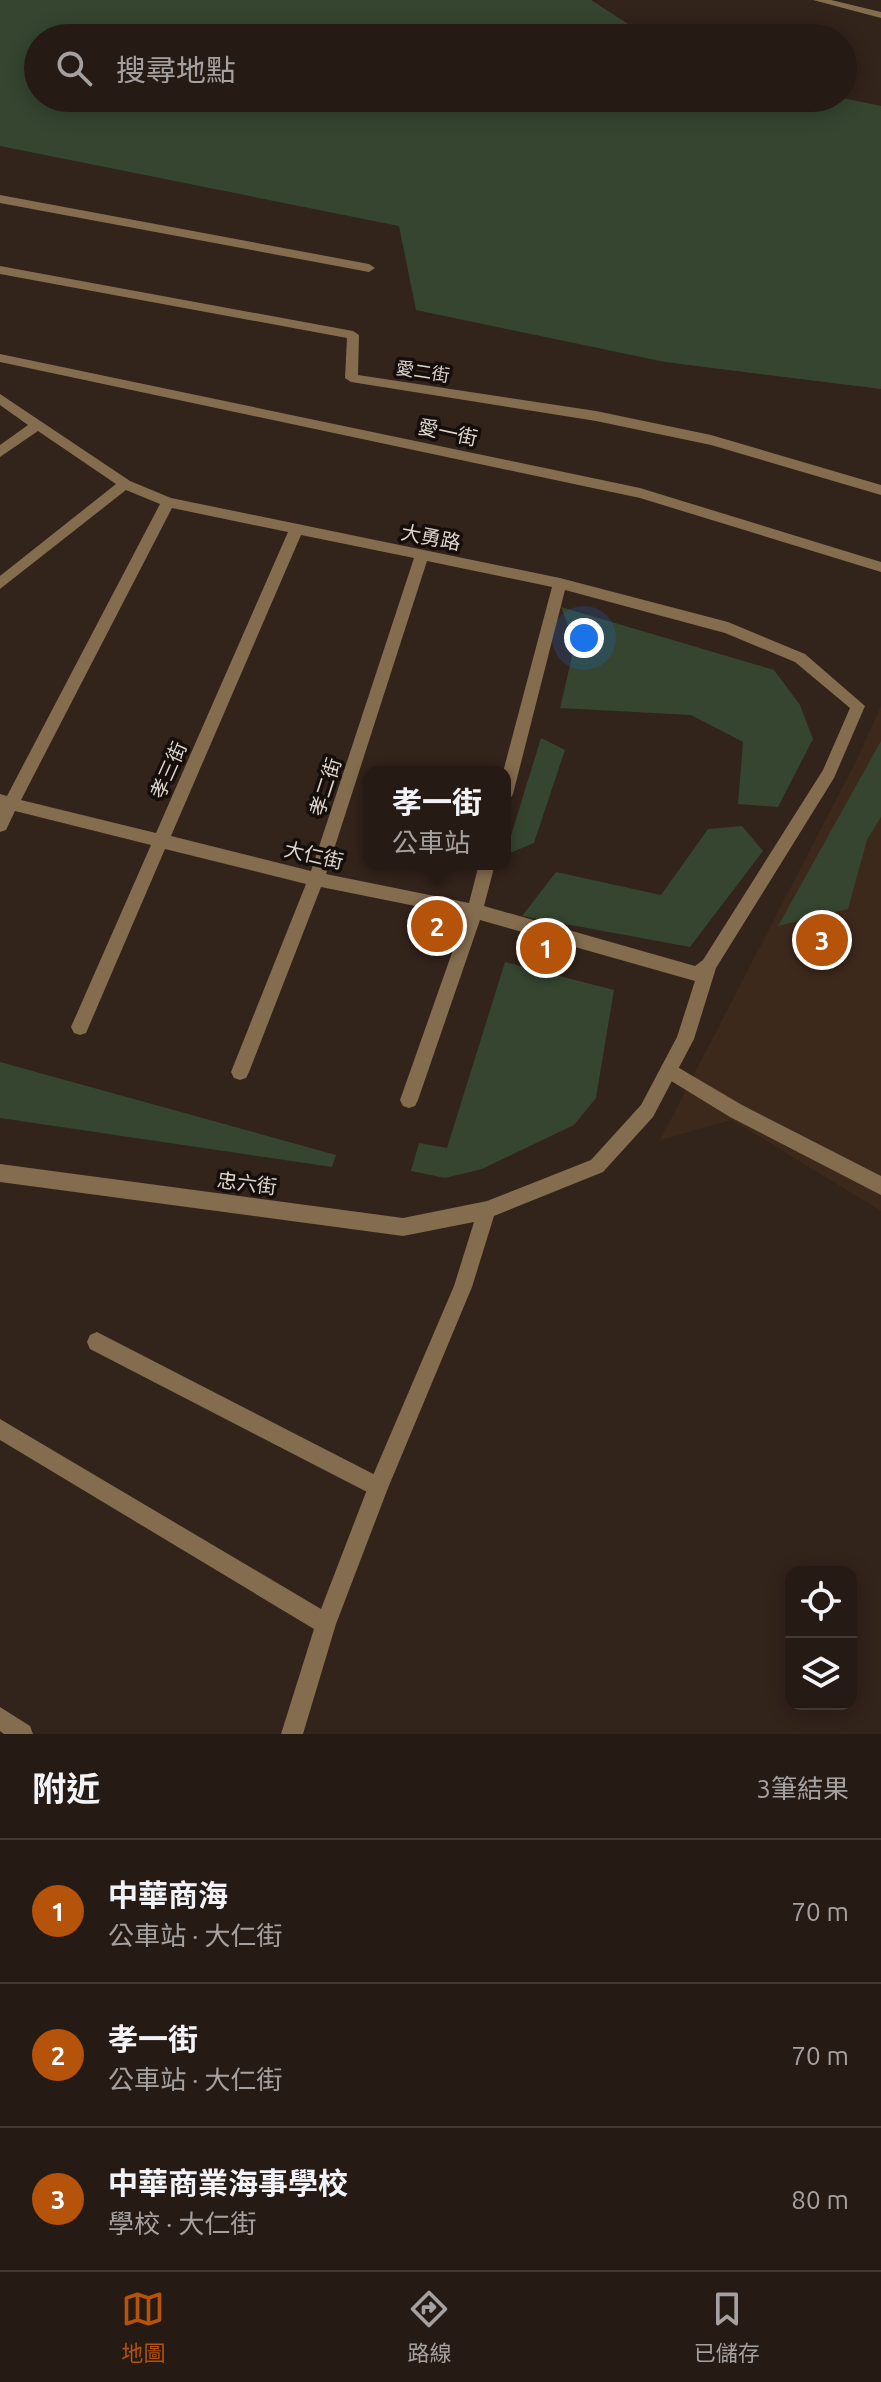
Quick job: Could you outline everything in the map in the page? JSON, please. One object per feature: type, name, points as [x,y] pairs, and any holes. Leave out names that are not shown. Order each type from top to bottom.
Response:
[{"type":"street","points":[[818,0],[881,15]]},
{"type":"street","points":[[0,199],[369,268]]},
{"type":"street","name":"愛二街","points":[[0,270],[353,335],[351,378],[596,416],[696,437],[881,490]]},
{"type":"street","name":"愛一街","points":[[0,358],[640,493],[881,567]]},
{"type":"street","name":"大勇路","points":[[0,399],[125,484],[168,502],[560,583],[728,628],[800,658],[858,706]]},
{"type":"street","points":[[0,452],[38,424]]},
{"type":"street","points":[[0,584],[125,484]]},
{"type":"street","points":[[0,825],[6,802],[168,502]]},
{"type":"street","name":"孝三街","points":[[80,1027],[296,530]]},
{"type":"street","name":"孝二街","points":[[240,1072],[316,879],[422,556]]},
{"type":"street","points":[[511,771],[560,583]]},
{"type":"street","name":"忠六街","points":[[0,1173],[403,1227],[487,1210],[597,1166],[647,1111],[685,1039],[709,965],[829,773],[858,706]]},
{"type":"street","name":"大仁街","points":[[6,802],[316,879],[475,911],[697,974],[709,965]]},
{"type":"street","points":[[409,1100],[475,911],[485,870]]},
{"type":"street","points":[[669,1070],[736,1111],[881,1186]]},
{"type":"street","points":[[292,1734],[326,1624],[378,1487],[463,1287],[487,1210]]},
{"type":"street","points":[[97,1342],[378,1487]]},
{"type":"street","points":[[0,1429],[326,1624]]},
{"type":"street","points":[[0,1718],[22,1734]]},
{"type":"shaded area","points":[[881,706],[881,1211],[732,1120],[660,1140],[857,759]]},
{"type":"green space","points":[[0,0],[591,0],[628,24],[24,24],[24,112],[857,112],[857,101],[881,106],[881,389],[665,362],[416,310],[399,226],[0,146]]},
{"type":"green space","points":[[561,607],[774,670],[800,705],[813,739],[778,807],[738,804],[743,742],[691,715],[560,708],[575,644]]},
{"type":"green space","points":[[541,738],[565,750],[534,843],[511,853],[511,836]]},
{"type":"green space","points":[[881,741],[881,817],[867,840],[848,909],[778,926]]},
{"type":"green space","points":[[742,826],[763,851],[690,947],[522,916],[556,872],[661,895],[708,829]]},
{"type":"green space","points":[[505,962],[614,990],[596,1098],[574,1125],[482,1169],[445,1178],[411,1171],[419,1143],[447,1148]]},
{"type":"green space","points":[[0,1062],[336,1155],[332,1167],[0,1118]]},
{"type":"place","name":"孝一街","points":[[437,926]]},
{"type":"place","name":"中華商業海事學校","points":[[822,940]]},
{"type":"place","name":"中華商海","points":[[546,948]]}]
